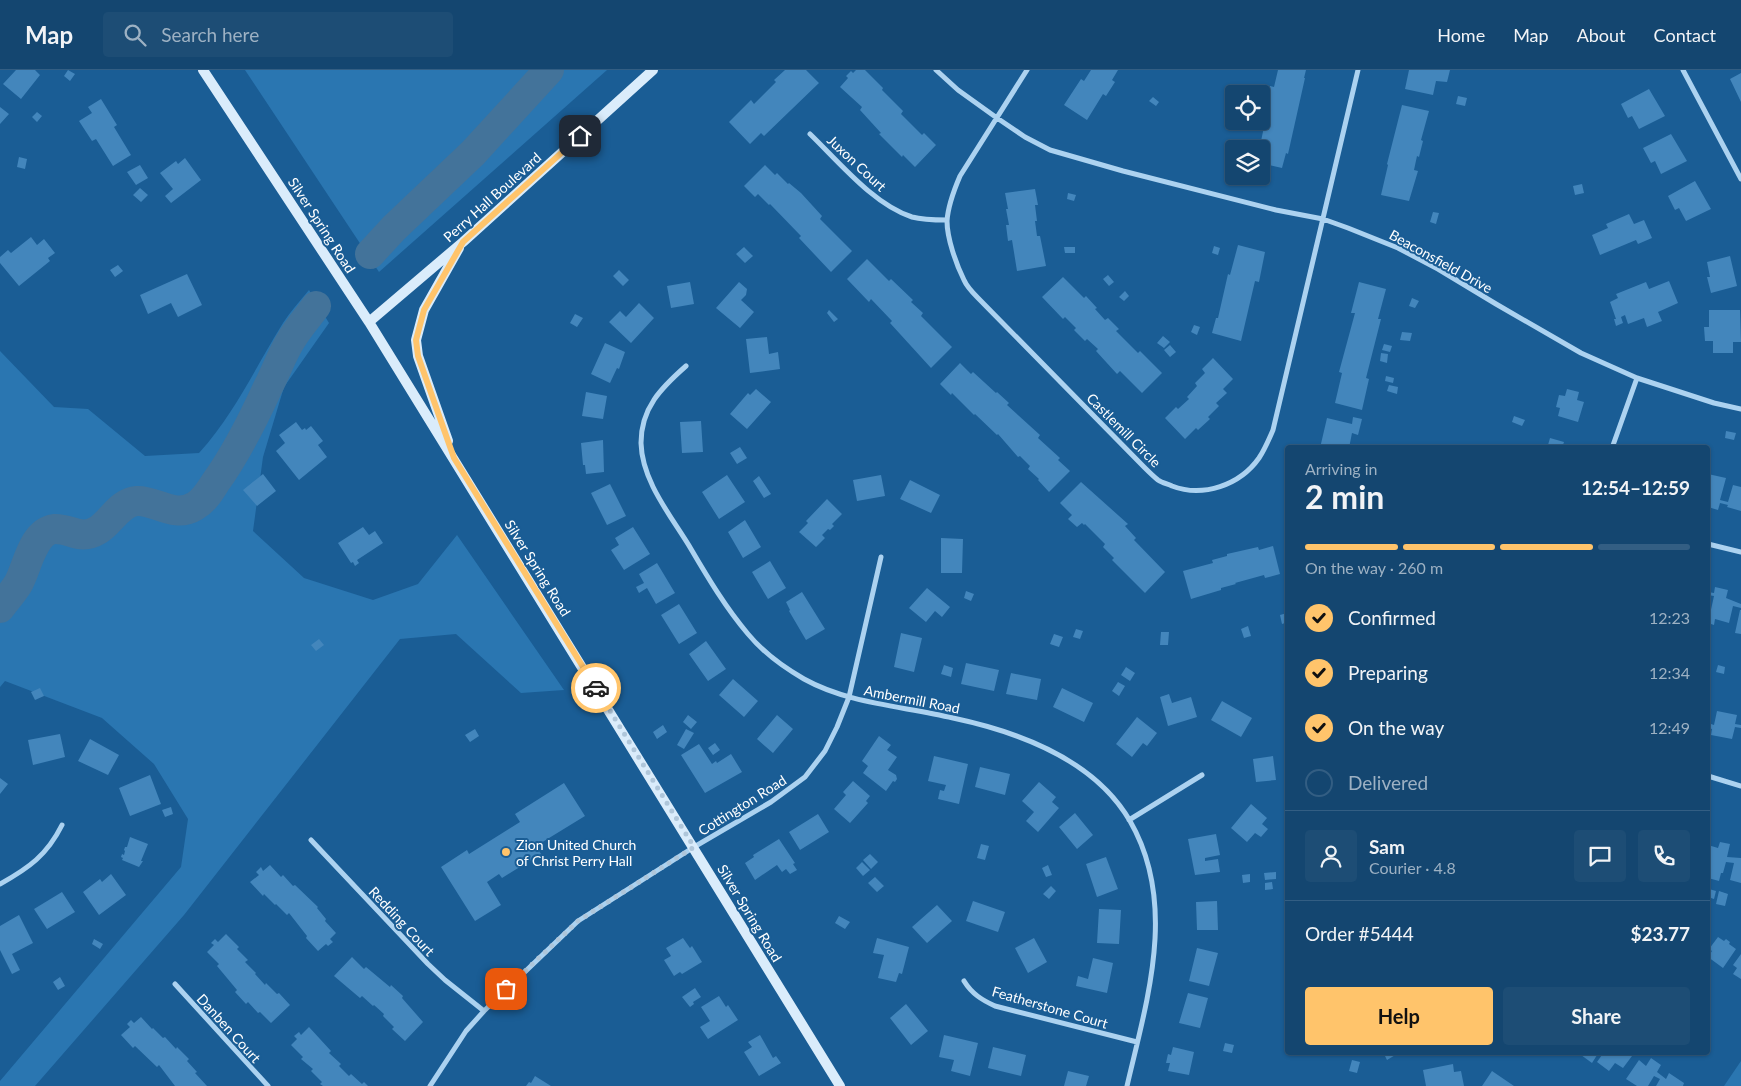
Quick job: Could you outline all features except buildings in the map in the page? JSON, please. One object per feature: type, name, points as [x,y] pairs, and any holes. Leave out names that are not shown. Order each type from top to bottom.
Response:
[{"type":"main road","name":"Silver Spring Road","points":[[203,70],[369,322],[840,1086]]},
{"type":"main road","name":"Perry Hall Boulevard","points":[[369,322],[463,242],[653,70]]},
{"type":"main road","points":[[454,458],[418,356],[416,340],[424,310],[463,242]]},
{"type":"street","name":"Beaconsfield Drive","points":[[936,70],[958,90],[997,118],[1025,137],[1050,150],[1226,197],[1323,219],[1348,228],[1398,248],[1438,269],[1582,353],[1637,378],[1714,403],[1741,409]]},
{"type":"street","name":"Castlemill Circle","points":[[1027,70],[960,176],[951,200],[947,220],[948,235],[958,266],[965,282],[978,298],[1039,362],[1159,481],[1176,487],[1194,490],[1209,490],[1236,480],[1259,459],[1266,447],[1276,416],[1358,70]]},
{"type":"street","points":[[1683,70],[1741,178]]},
{"type":"street","name":"Juxon Court","points":[[810,134],[877,199],[894,209],[914,217],[947,220]]},
{"type":"street","name":"Ambermill Road","points":[[686,366],[653,400],[645,413],[642,428],[643,458],[658,496],[734,616],[758,645],[797,675],[821,687],[849,697],[953,718],[998,730],[1040,745],[1066,758],[1084,771],[1113,798],[1130,820],[1151,873],[1155,899],[1154,960],[1149,992],[1127,1086]]},
{"type":"street","points":[[1613,445],[1637,378]]},
{"type":"street","points":[[1710,544],[1741,552]]},
{"type":"street","name":"Cottington Road","points":[[430,1086],[451,1053],[484,1011],[578,921],[694,847],[771,802],[804,777],[825,751],[838,727],[849,697],[881,558]]},
{"type":"street","points":[[1130,820],[1202,774]]},
{"type":"street","points":[[1710,777],[1741,786]]},
{"type":"street","points":[[0,884],[24,871],[45,853],[62,826]]},
{"type":"street","name":"Redding Court","points":[[311,840],[428,964],[484,1011]]},
{"type":"street","name":"Featherstone Court","points":[[964,982],[975,995],[995,1006],[1137,1042]]},
{"type":"street","name":"Danben Court","points":[[175,984],[268,1086]]},
{"type":"shaded area","points":[[245,70],[607,70],[379,272]]},
{"type":"shaded area","points":[[309,290],[329,323],[284,387],[263,457],[253,531],[304,578],[373,600],[418,584],[457,535],[564,690],[521,693],[456,634],[400,639],[184,915],[35,1086],[0,1086],[0,1081],[181,867],[188,819],[154,764],[102,718],[5,681],[0,687],[0,351],[54,407],[88,409],[145,456],[199,453],[234,406],[286,319]]},
{"type":"shaded area","points":[[1741,1061],[1741,1086],[1724,1086]]},
{"type":"waterway","points":[[370,254],[394,228],[473,153],[549,70]]},
{"type":"waterway","points":[[0,608],[18,584],[35,544],[47,532],[60,529],[81,534],[92,533],[131,502],[144,501],[180,511],[195,506],[201,501],[223,472],[244,436],[288,345],[316,306]]},
{"type":"way so far","points":[[506,989],[578,921],[694,847],[596,688]]},
{"type":"place","name":"Zion United Church of Christ Perry Hall","points":[[506,852]]},
{"type":"route","points":[[580,136],[463,242],[431,295],[424,310],[416,340],[418,356],[454,458],[596,688]]}]
